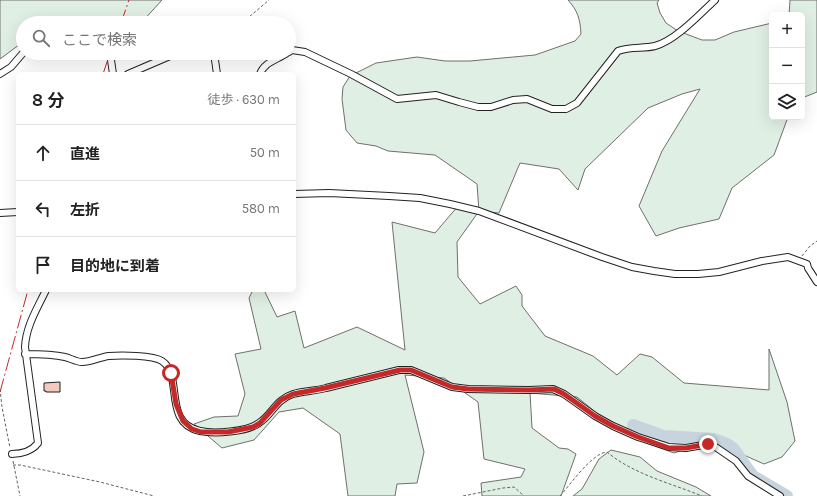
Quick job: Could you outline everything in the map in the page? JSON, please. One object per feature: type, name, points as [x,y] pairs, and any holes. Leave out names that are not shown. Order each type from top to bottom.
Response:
[{"type":"street","points":[[296,51],[305,52],[397,98],[436,95],[478,107],[491,107],[514,100],[527,99],[552,110],[566,109],[577,102],[618,51],[655,46],[666,42],[715,0]]},
{"type":"street","points":[[0,74],[11,67],[17,60]]},
{"type":"street","points":[[111,60],[113,72]]},
{"type":"street","points":[[133,72],[161,60]]},
{"type":"street","points":[[215,60],[217,72]]},
{"type":"street","points":[[261,72],[262,68],[268,63],[275,60]]},
{"type":"street","points":[[296,194],[420,198],[450,204],[479,211],[624,265],[661,272],[698,274],[719,272],[777,258],[788,257],[800,260],[807,264],[817,282]]},
{"type":"street","points":[[0,213],[16,212]]},
{"type":"street","points":[[12,454],[30,450],[38,443],[25,354],[26,332],[45,292]]},
{"type":"street","points":[[25,354],[53,355],[66,357],[81,362],[108,356],[129,355],[161,360],[171,373],[176,404],[183,421],[192,429],[201,432],[228,432],[253,427],[260,423],[281,400],[293,394],[400,370],[411,370],[452,387],[468,389],[554,389],[564,394],[595,416],[638,437],[669,448],[686,448],[708,444],[717,448],[736,461],[748,476],[780,496]]},
{"type":"path","points":[[250,16],[269,0]]},
{"type":"path","points":[[800,260],[810,246],[817,241]]},
{"type":"path","points":[[0,389],[2,407],[12,454]]},
{"type":"path","points":[[560,496],[602,452],[606,452],[619,461],[651,477],[702,496]]},
{"type":"path","points":[[20,496],[13,465],[20,465],[100,482],[154,496]]},
{"type":"path","points":[[463,496],[514,487],[524,496]]},
{"type":"green space","points":[[0,0],[162,0],[147,16],[16,16],[16,47],[0,59]]},
{"type":"green space","points":[[568,0],[659,0],[657,3],[660,13],[666,23],[678,31],[702,40],[715,40],[734,32],[769,24],[769,120],[787,120],[774,155],[732,188],[719,219],[679,228],[656,236],[639,206],[662,151],[700,89],[682,94],[648,108],[585,169],[578,190],[559,169],[520,163],[499,213],[479,211],[477,184],[435,155],[388,151],[376,146],[357,143],[346,130],[342,99],[343,87],[350,76],[376,63],[417,57],[445,61],[470,61],[535,55],[575,41],[581,34],[578,16]]},
{"type":"green space","points":[[790,0],[817,0],[817,92],[805,97],[805,12],[789,12]]},
{"type":"green space","points":[[458,206],[479,211],[457,242],[458,277],[480,304],[516,286],[522,295],[522,306],[545,336],[593,356],[617,375],[640,354],[652,357],[684,383],[769,390],[769,349],[787,402],[795,441],[782,457],[764,464],[746,456],[704,443],[674,453],[649,444],[609,423],[577,397],[530,393],[532,428],[559,448],[568,449],[576,454],[561,496],[482,496],[481,483],[521,477],[525,469],[484,459],[478,402],[444,378],[405,375],[424,452],[417,483],[397,484],[395,496],[348,496],[340,434],[303,408],[279,412],[254,440],[222,448],[194,424],[214,417],[238,416],[245,394],[235,354],[261,349],[249,298],[252,292],[265,292],[277,317],[295,311],[304,348],[357,327],[405,350],[392,222],[435,233]]},
{"type":"green space","points":[[611,450],[640,457],[657,471],[696,487],[711,496],[573,496],[582,489],[599,459]]},
{"type":"building","points":[[60,382],[60,392],[44,391],[44,383]]},
{"type":"waterway","points":[[633,425],[663,436],[714,439],[727,444],[733,448],[753,476],[787,496]]},
{"type":"power","points":[[123,16],[129,0]]},
{"type":"power","points":[[104,72],[108,60]]},
{"type":"power","points":[[0,392],[27,292]]},
{"type":"route","points":[[171,373],[176,404],[183,421],[192,429],[201,432],[228,432],[253,427],[260,423],[281,400],[293,394],[400,370],[411,370],[452,387],[468,389],[554,389],[564,394],[595,416],[638,437],[669,448],[686,448],[708,444]]}]
